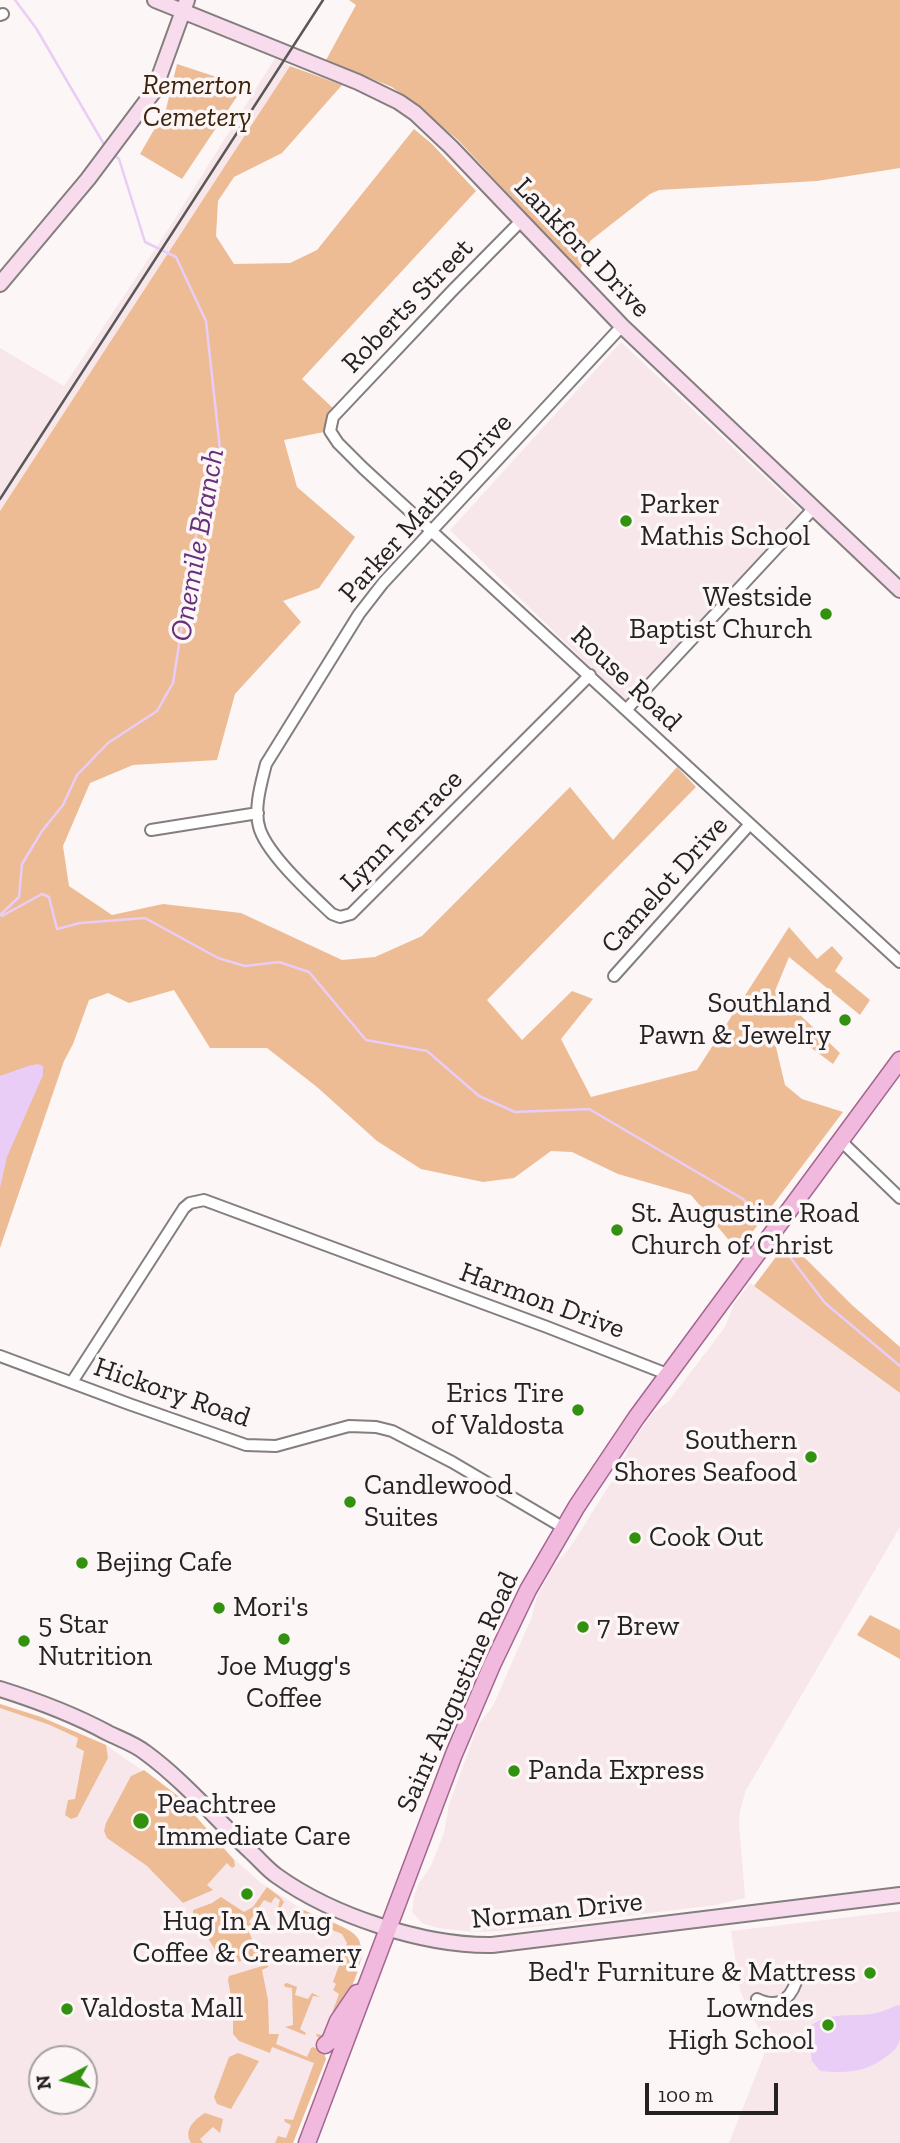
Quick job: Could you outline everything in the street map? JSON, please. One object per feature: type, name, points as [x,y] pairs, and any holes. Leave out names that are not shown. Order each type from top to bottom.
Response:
[{"type":"main road","name":"Saint Augustine Road","points":[[307,2143],[454,1754],[528,1590],[564,1528],[636,1418],[900,1060]]},
{"type":"main road","points":[[324,2045],[330,2040],[338,2021],[372,1971]]},
{"type":"street","name":"Lankford Drive","points":[[155,0],[185,6],[399,102],[452,147],[622,326],[900,590]]},
{"type":"street","points":[[0,285],[96,170],[154,91],[185,6]]},
{"type":"street","name":"Roberts Street","points":[[331,423],[333,417],[521,221]]},
{"type":"street","name":"Parker Mathis Drive","points":[[258,813],[261,785],[267,764],[359,614],[383,583],[622,326]]},
{"type":"street","name":"Rouse Road","points":[[331,423],[330,431],[338,443],[900,962]]},
{"type":"street","points":[[626,710],[813,509]]},
{"type":"street","name":"Lynn Terrace","points":[[258,813],[260,829],[266,841],[293,874],[332,914],[340,917],[351,914],[590,675]]},
{"type":"street","points":[[151,830],[258,813]]},
{"type":"street","name":"Camelot Drive","points":[[614,976],[750,824]]},
{"type":"street","points":[[840,1140],[900,1198]]},
{"type":"street","name":"Hickory Road","points":[[72,1382],[184,1208],[196,1200],[204,1200],[399,1272]]},
{"type":"street","name":"Harmon Drive","points":[[399,1272],[667,1374]]},
{"type":"street","name":"Hickory Road","points":[[0,1356],[129,1405],[246,1445],[276,1446],[349,1426],[376,1427],[392,1431],[452,1462],[564,1528]]},
{"type":"street","name":"Norman Drive","points":[[0,1689],[81,1718],[143,1751],[179,1780],[277,1876],[314,1898],[388,1928],[439,1942],[492,1945],[900,1895]]},
{"type":"street","points":[[757,1999],[768,2003],[782,2002],[792,1993],[796,1982]]},
{"type":"shaded area","points":[[275,58],[290,66],[0,511],[0,348],[64,386],[171,225]]},
{"type":"shaded area","name":"Parker Mathis School","points":[[621,342],[802,512],[626,702],[450,530]]},
{"type":"shaded area","points":[[38,1064],[43,1066],[43,1075],[7,1157],[0,1188],[0,1076]]},
{"type":"shaded area","points":[[750,1283],[900,1393],[900,1527],[746,1790],[739,1823],[745,1898],[716,1905],[501,1931],[474,1932],[438,1928],[422,1923],[412,1912],[414,1896],[431,1866],[444,1833],[449,1805],[478,1725],[493,1706],[531,1619],[537,1596],[622,1465],[630,1445],[653,1413],[669,1401],[725,1327],[734,1304]]},
{"type":"shaded area","points":[[0,1704],[41,1717],[106,1745],[178,1796],[231,1856],[261,1883],[302,1909],[353,1932],[359,1939],[363,1957],[323,2051],[326,2059],[293,2143],[0,2143]]},
{"type":"shaded area","name":"Lowndes High School","points":[[900,1911],[900,2143],[729,2143],[765,2052],[761,2034],[740,1991],[731,1931]]},
{"type":"shaded area","points":[[898,2005],[899,2042],[893,2051],[879,2062],[855,2071],[838,2072],[820,2071],[812,2061],[807,2030],[813,2024],[828,2017],[863,2015]]},
{"type":"green space","points":[[349,0],[900,0],[900,168],[817,181],[659,190],[650,194],[590,241],[580,271],[458,140],[421,109],[392,87],[326,60],[356,5]]},
{"type":"green space","name":"Remerton Cemetery","points":[[177,64],[244,86],[182,179],[140,154],[166,109]]},
{"type":"green space","points":[[290,66],[342,85],[282,153],[234,177],[218,201],[216,236],[234,264],[290,263],[317,250],[414,129],[432,144],[476,191],[302,379],[335,410],[326,421],[324,432],[284,440],[297,487],[355,537],[319,588],[283,601],[301,622],[235,694],[217,760],[133,765],[90,783],[63,846],[69,886],[112,915],[163,904],[241,913],[342,960],[375,957],[422,936],[570,787],[613,840],[677,767],[696,787],[487,1000],[522,1040],[572,991],[593,999],[561,1039],[591,1097],[697,1070],[789,927],[817,959],[832,946],[843,958],[835,971],[870,1000],[860,1015],[789,957],[775,991],[840,1053],[833,1064],[790,1032],[775,1043],[785,1085],[802,1099],[843,1112],[738,1251],[691,1195],[618,1174],[572,1152],[551,1151],[514,1178],[483,1182],[421,1169],[377,1141],[317,1087],[267,1048],[210,1048],[174,990],[129,1003],[108,993],[89,1000],[64,1061],[0,1248],[0,511]]},
{"type":"green space","points":[[788,1241],[852,1305],[900,1347],[900,1393],[754,1286]]},
{"type":"green space","points":[[870,1615],[900,1630],[900,1659],[857,1635]]},
{"type":"green space","points":[[0,1704],[41,1717],[106,1745],[108,1758],[77,1817],[71,1819],[65,1815],[68,1800],[75,1799],[84,1751],[76,1747],[78,1738],[0,1708]]},
{"type":"green space","points":[[144,1770],[178,1796],[234,1860],[235,1866],[232,1868],[227,1863],[207,1885],[213,1890],[183,1903],[147,1866],[107,1838],[104,1831],[131,1776]]},
{"type":"green space","points":[[267,1887],[284,1902],[280,1909],[280,1900],[275,1897],[271,1903],[264,1900],[249,1922],[255,1928],[249,1932],[258,1953],[264,1951],[265,1955],[225,1965],[193,1915],[193,1910],[221,1897],[244,1912],[253,1907]]},
{"type":"green space","points":[[294,1909],[302,1909],[344,1928],[355,1935],[360,1944],[361,1956],[353,1984],[328,2034],[322,2038],[316,2034],[324,2035],[339,1994],[333,1990],[336,1984],[333,1982],[347,1943],[342,1934],[292,1914]]},
{"type":"green space","points":[[269,1964],[262,1970],[268,2000],[269,2034],[279,2034],[276,2044],[307,2057],[313,2047],[323,2051],[326,2059],[293,2143],[275,2143],[278,2136],[286,2138],[291,2125],[284,2119],[293,2120],[314,2063],[272,2047],[270,2053],[239,2041],[233,2034],[229,1976]]},
{"type":"green space","points":[[284,1984],[297,1987],[295,1995],[308,1999],[312,1993],[320,1997],[313,1996],[300,2029],[305,2035],[285,2027],[293,2025],[292,1988],[285,1987]]},
{"type":"green space","points":[[238,2053],[259,2061],[231,2109],[217,2104],[214,2097],[229,2057]]},
{"type":"green space","points":[[205,2113],[223,2119],[220,2133],[213,2127],[200,2139],[203,2143],[191,2143],[189,2130]]},
{"type":"waterway","name":"Onemile Branch","points":[[15,0],[36,28],[105,146]]},
{"type":"waterway","name":"Onemile Branch","points":[[0,915],[19,897],[22,864],[42,831],[63,805],[77,775],[108,743],[157,711],[173,683],[201,504],[220,449],[206,321],[176,257],[145,242],[119,159],[112,153]]},
{"type":"waterway","points":[[2,916],[42,894],[49,897],[57,929],[80,923],[145,918],[218,958],[245,966],[279,962],[309,972],[366,1040],[427,1051],[479,1096],[515,1112],[589,1109],[743,1199],[759,1218]]},
{"type":"waterway","points":[[783,1248],[825,1303],[900,1366]]},
{"type":"railway","points":[[0,499],[323,0]]},
{"type":"place","name":"Parker Mathis School","points":[[626,521]]},
{"type":"place","name":"Westside Baptist Church","points":[[826,614]]},
{"type":"place","name":"Southland Pawn & Jewelry","points":[[845,1020]]},
{"type":"place","name":"St. Augustine Road Church of Christ","points":[[617,1230]]},
{"type":"place","name":"Erics Tire of Valdosta","points":[[578,1410]]},
{"type":"place","name":"Southern Shores Seafood","points":[[811,1457]]},
{"type":"place","name":"Candlewood Suites","points":[[350,1502]]},
{"type":"place","name":"Cook Out","points":[[635,1538]]},
{"type":"place","name":"Bejing Cafe","points":[[82,1563]]},
{"type":"place","name":"Mori's","points":[[219,1608]]},
{"type":"place","name":"7 Brew","points":[[583,1627]]},
{"type":"place","name":"Joe Mugg's Coffee","points":[[284,1639]]},
{"type":"place","name":"5 Star Nutrition","points":[[24,1641]]},
{"type":"place","name":"Panda Express","points":[[514,1771]]},
{"type":"place","name":"Peachtree Immediate Care","points":[[141,1821]]},
{"type":"place","name":"Hug In A Mug Coffee & Creamery","points":[[247,1894]]},
{"type":"place","name":"Bed'r Furniture & Mattress","points":[[870,1973]]},
{"type":"place","name":"Valdosta Mall","points":[[67,2009]]},
{"type":"place","name":"Lowndes High School","points":[[828,2025]]}]
